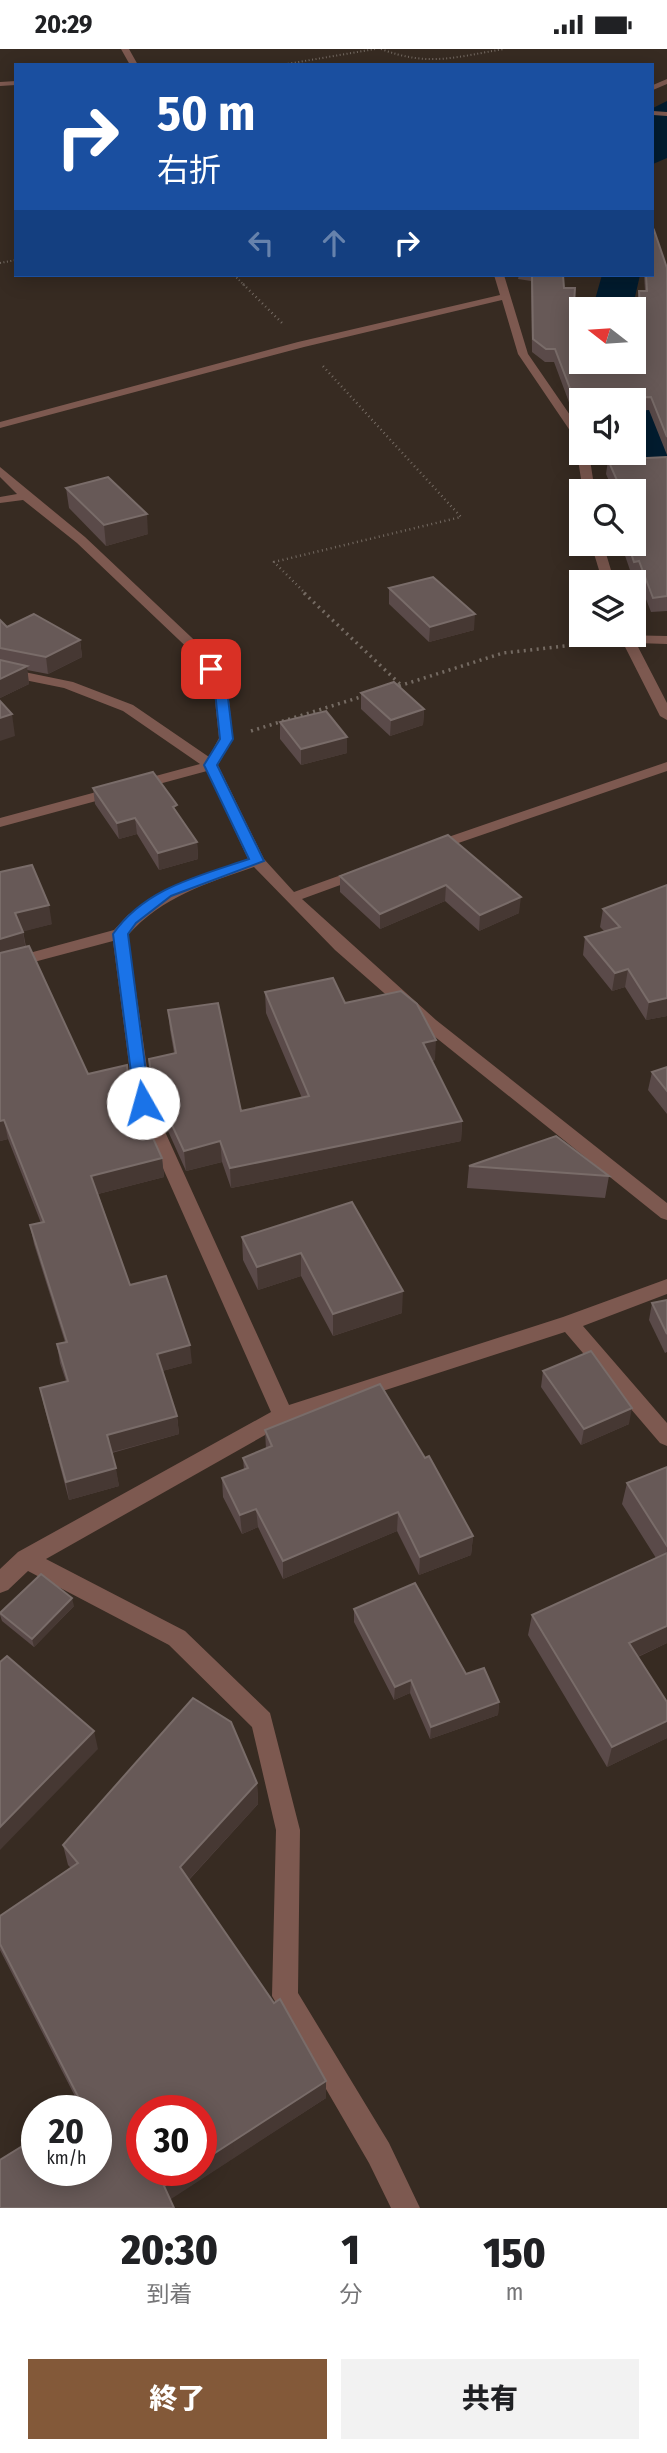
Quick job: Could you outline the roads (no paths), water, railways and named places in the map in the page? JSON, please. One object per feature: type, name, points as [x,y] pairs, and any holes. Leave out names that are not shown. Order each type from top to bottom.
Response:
[{"type":"street","points":[[499,277],[523,353],[569,421]]},
{"type":"street","points":[[0,425],[302,344],[504,297]]},
{"type":"street","points":[[0,470],[25,496],[81,540],[203,656],[220,682],[226,739],[211,765],[0,823]]},
{"type":"street","points":[[0,500],[25,496]]},
{"type":"street","points":[[646,638],[667,640]]},
{"type":"street","points":[[631,647],[667,716]]},
{"type":"street","points":[[0,671],[68,685],[128,708],[211,765],[257,861],[291,898],[430,1024],[667,1213]]},
{"type":"street","points":[[415,853],[667,766]]},
{"type":"street","points":[[0,966],[120,934],[131,920],[166,893],[257,861]]},
{"type":"street","points":[[291,898],[378,867]]},
{"type":"street","points":[[120,934],[143,1103],[283,1415]]},
{"type":"street","points":[[0,1583],[26,1559],[283,1415],[569,1323],[667,1286]]},
{"type":"street","points":[[569,1323],[667,1437]]},
{"type":"street","points":[[26,1559],[177,1638],[262,1721],[288,1830],[285,1996],[379,2153],[406,2208]]},
{"type":"waterway","points":[[654,151],[667,111]]},
{"type":"waterway","points":[[615,297],[620,277]]},
{"type":"waterway","points":[[646,437],[667,482]]}]
